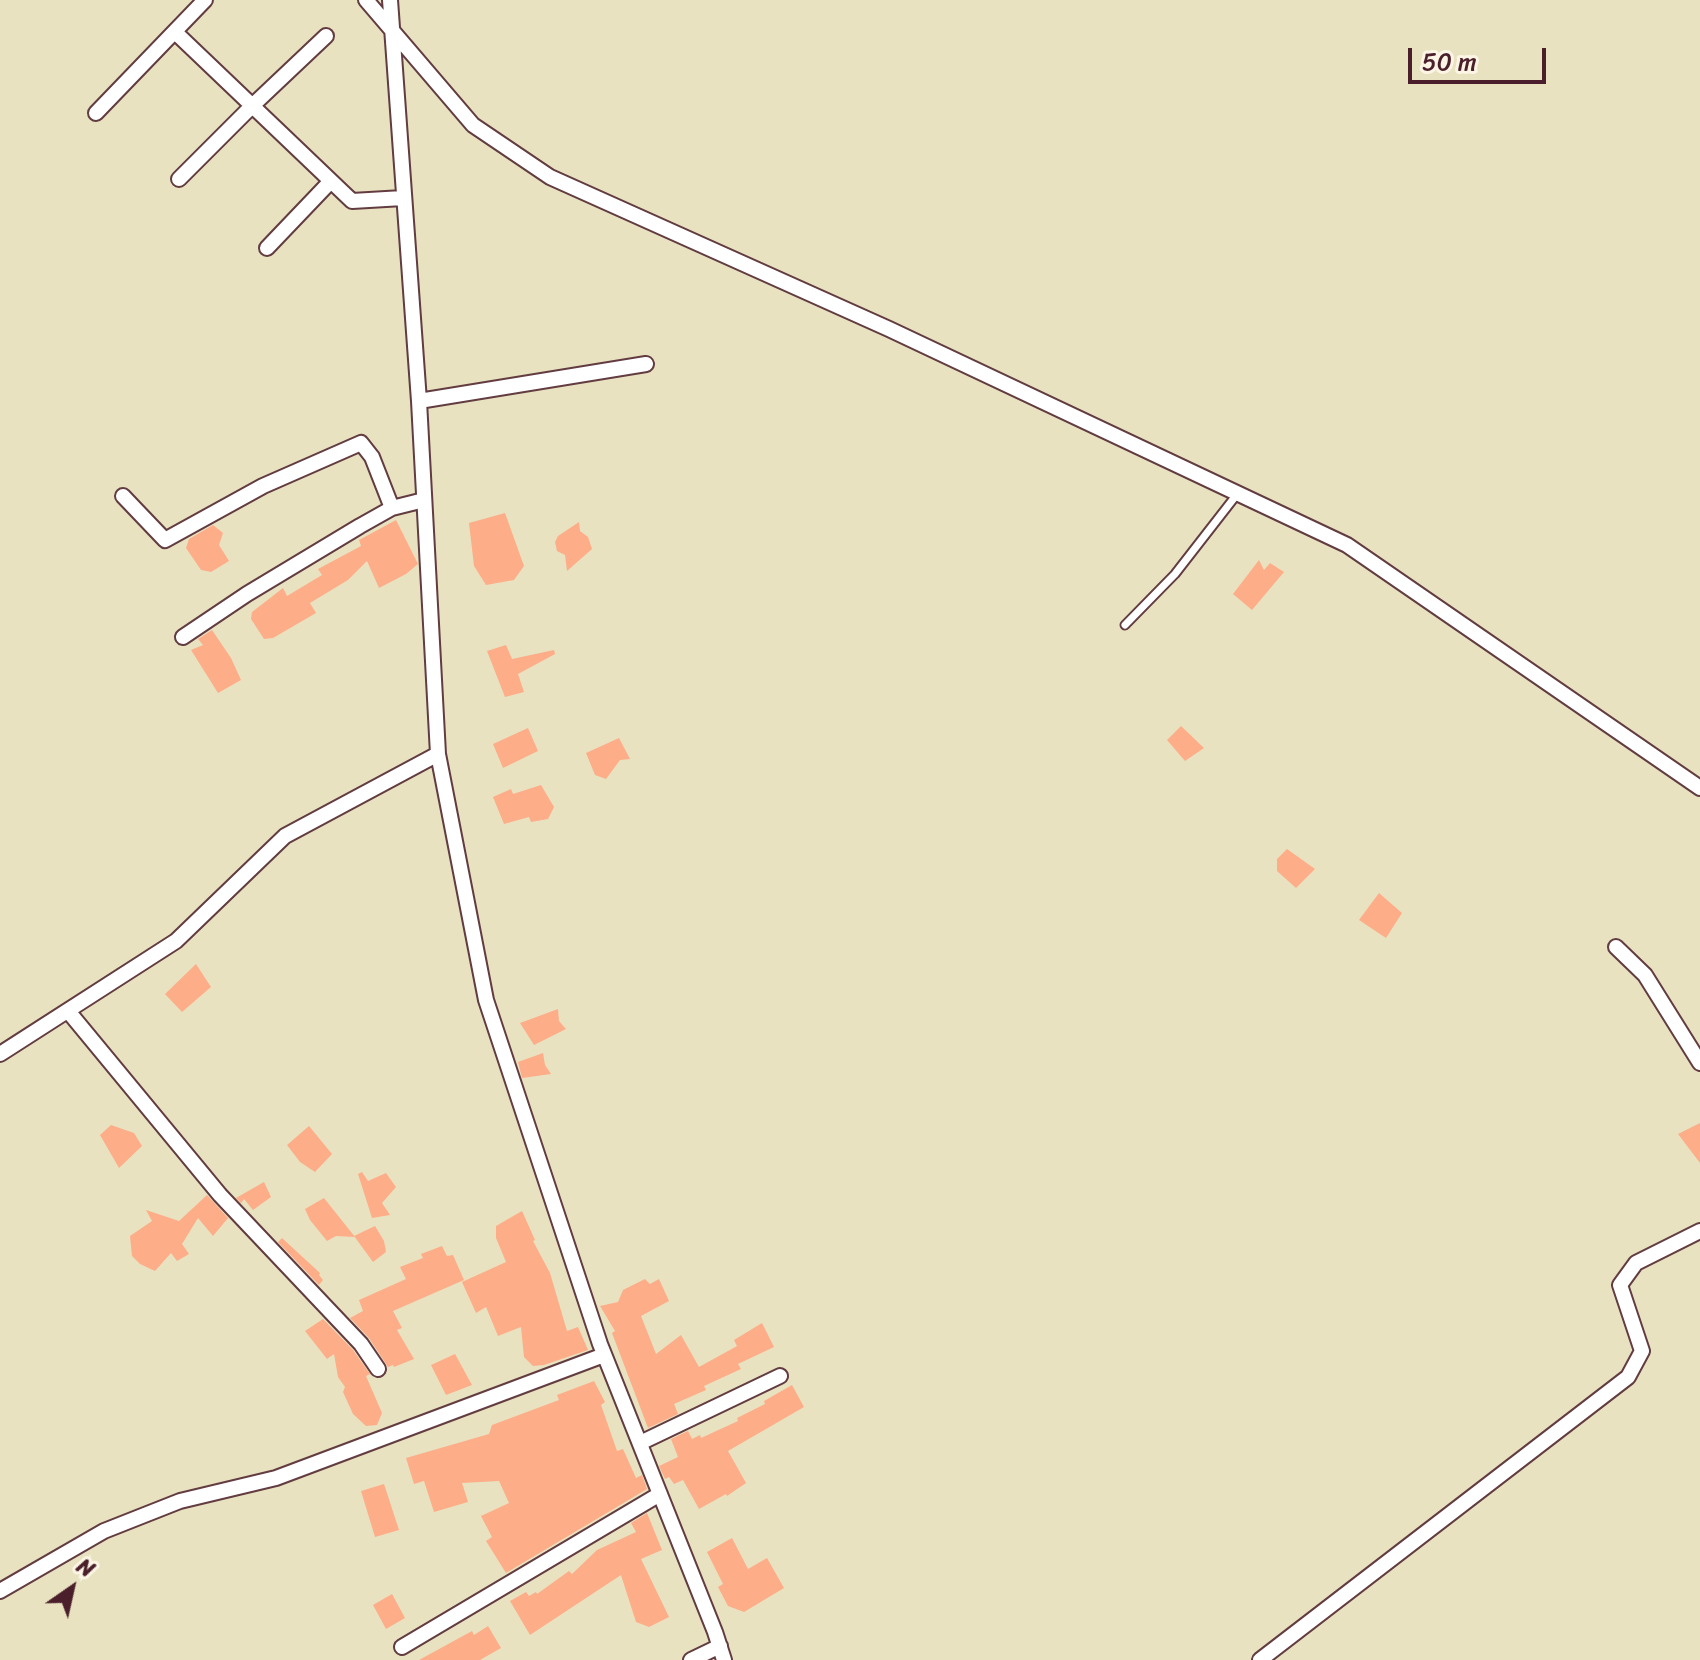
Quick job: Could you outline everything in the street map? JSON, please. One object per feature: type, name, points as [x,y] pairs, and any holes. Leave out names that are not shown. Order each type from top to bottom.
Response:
[{"type":"street","points":[[96,113],[205,0]]},
{"type":"street","points":[[366,0],[473,125],[550,177],[889,329],[1347,545],[1700,788]]},
{"type":"street","points":[[390,0],[419,401],[438,754],[486,1000],[604,1355],[722,1653],[691,1660]]},
{"type":"street","points":[[175,32],[352,201],[403,198]]},
{"type":"street","points":[[179,179],[326,36]]},
{"type":"street","points":[[267,248],[330,182]]},
{"type":"street","points":[[419,401],[646,364]]},
{"type":"street","points":[[123,496],[165,540],[263,486],[361,443],[372,457],[392,508]]},
{"type":"street","points":[[183,637],[247,594],[392,508],[424,500]]},
{"type":"street","points":[[0,1054],[176,941],[285,836],[438,754]]},
{"type":"street","points":[[1616,947],[1645,975],[1700,1063]]},
{"type":"street","points":[[68,1011],[220,1195],[361,1344],[378,1369]]},
{"type":"street","points":[[1260,1660],[1628,1377],[1642,1351],[1620,1285],[1636,1263],[1700,1231]]},
{"type":"street","points":[[0,1591],[104,1531],[180,1501],[276,1478],[604,1355]]},
{"type":"street","points":[[640,1443],[780,1376]]},
{"type":"street","points":[[402,1647],[660,1494]]},
{"type":"lane","points":[[1125,625],[1175,574],[1238,493]]},
{"type":"building","points":[[505,513],[524,566],[514,580],[486,585],[474,566],[469,523]]},
{"type":"building","points":[[396,520],[418,564],[379,588],[367,561],[348,580],[310,603],[316,613],[273,638],[264,639],[251,619],[252,612],[283,588],[287,596],[322,575],[318,569],[361,546],[359,540]]},
{"type":"building","points":[[579,522],[580,531],[588,537],[592,549],[567,571],[565,555],[557,551],[555,542],[558,536]]},
{"type":"building","points":[[213,525],[223,533],[219,545],[229,561],[211,572],[201,570],[186,548],[189,539]]},
{"type":"building","points":[[1259,560],[1264,570],[1270,563],[1284,572],[1252,610],[1233,594]]},
{"type":"building","points":[[212,630],[241,680],[218,693],[191,650],[203,645],[198,639]]},
{"type":"building","points":[[506,645],[512,659],[554,650],[555,654],[518,674],[524,692],[505,697],[487,651]]},
{"type":"building","points":[[1181,726],[1204,748],[1185,761],[1167,740]]},
{"type":"building","points":[[528,728],[538,751],[503,768],[493,744]]},
{"type":"building","points":[[619,738],[630,759],[620,760],[606,779],[595,775],[586,753]]},
{"type":"building","points":[[541,785],[554,807],[548,819],[531,822],[529,817],[504,824],[493,797],[511,789],[513,794]]},
{"type":"building","points":[[1287,849],[1315,869],[1296,888],[1277,871],[1277,859]]},
{"type":"building","points":[[1379,893],[1402,913],[1386,938],[1359,920]]},
{"type":"building","points":[[196,964],[211,987],[182,1012],[165,994]]},
{"type":"building","points":[[558,1009],[559,1021],[566,1029],[534,1045],[520,1023]]},
{"type":"building","points":[[543,1053],[545,1065],[551,1074],[522,1078],[518,1062]]},
{"type":"building","points":[[1700,1123],[1700,1163],[1678,1134]]},
{"type":"building","points":[[111,1125],[134,1133],[142,1146],[119,1168],[100,1135]]},
{"type":"building","points":[[309,1126],[332,1154],[315,1172],[300,1162],[287,1145]]},
{"type":"building","points":[[362,1172],[368,1181],[386,1173],[396,1187],[382,1203],[390,1215],[372,1218],[358,1174]]},
{"type":"building","points":[[264,1182],[271,1197],[253,1210],[244,1199],[241,1203],[236,1198]]},
{"type":"building","points":[[207,1195],[228,1218],[213,1236],[198,1218],[182,1244],[189,1254],[177,1261],[171,1253],[155,1271],[132,1256],[130,1236],[152,1221],[146,1210],[179,1221]]},
{"type":"building","points":[[324,1198],[355,1237],[336,1236],[327,1241],[310,1220],[305,1209]]},
{"type":"building","points":[[522,1211],[550,1273],[567,1331],[578,1327],[588,1350],[544,1365],[533,1366],[524,1357],[521,1327],[498,1336],[486,1307],[476,1313],[462,1282],[506,1262],[496,1238],[496,1226]]},
{"type":"building","points":[[375,1226],[384,1241],[386,1252],[373,1262],[354,1236]]},
{"type":"building","points":[[282,1238],[320,1273],[323,1280],[319,1285],[278,1242]]},
{"type":"building","points":[[442,1246],[447,1256],[453,1255],[464,1280],[393,1311],[402,1328],[397,1330],[414,1359],[388,1367],[369,1338],[350,1318],[363,1311],[359,1300],[406,1279],[400,1267]]},
{"type":"building","points":[[645,1279],[650,1284],[659,1279],[669,1301],[641,1316],[656,1354],[681,1335],[699,1367],[737,1346],[734,1340],[762,1323],[774,1347],[738,1364],[741,1369],[704,1386],[706,1390],[674,1404],[678,1414],[648,1428],[612,1333],[615,1331],[600,1306],[618,1302],[623,1290]]},
{"type":"building","points":[[323,1319],[353,1350],[370,1374],[366,1376],[382,1413],[377,1425],[366,1426],[353,1414],[343,1392],[345,1387],[338,1377],[334,1354],[327,1359],[305,1331]]},
{"type":"building","points":[[455,1354],[472,1385],[446,1395],[431,1365]]},
{"type":"building","points":[[594,1381],[605,1402],[601,1405],[617,1451],[623,1449],[636,1478],[642,1475],[647,1489],[506,1573],[486,1541],[492,1537],[481,1516],[509,1503],[499,1481],[462,1483],[468,1502],[434,1512],[424,1481],[414,1484],[406,1458],[489,1434],[492,1425],[559,1400],[557,1395]]},
{"type":"building","points":[[792,1385],[804,1407],[728,1451],[746,1483],[699,1509],[683,1480],[674,1484],[669,1477],[665,1479],[659,1466],[678,1457],[671,1439],[688,1431],[692,1439],[700,1435],[701,1438],[738,1421],[737,1418],[765,1404],[764,1401]]},
{"type":"building","points":[[384,1484],[399,1530],[375,1537],[361,1491]]},
{"type":"building","points":[[647,1513],[662,1550],[641,1559],[669,1617],[649,1627],[636,1622],[621,1575],[530,1635],[510,1601],[526,1592],[529,1596],[537,1594],[569,1571],[572,1574],[597,1550],[636,1532],[631,1523]]},
{"type":"building","points":[[732,1538],[748,1569],[767,1558],[784,1588],[744,1612],[728,1606],[718,1587],[723,1584],[707,1552]]},
{"type":"building","points":[[392,1594],[405,1618],[386,1629],[373,1605]]},
{"type":"building","points":[[488,1626],[501,1648],[480,1660],[419,1660],[472,1631],[474,1635]]}]
